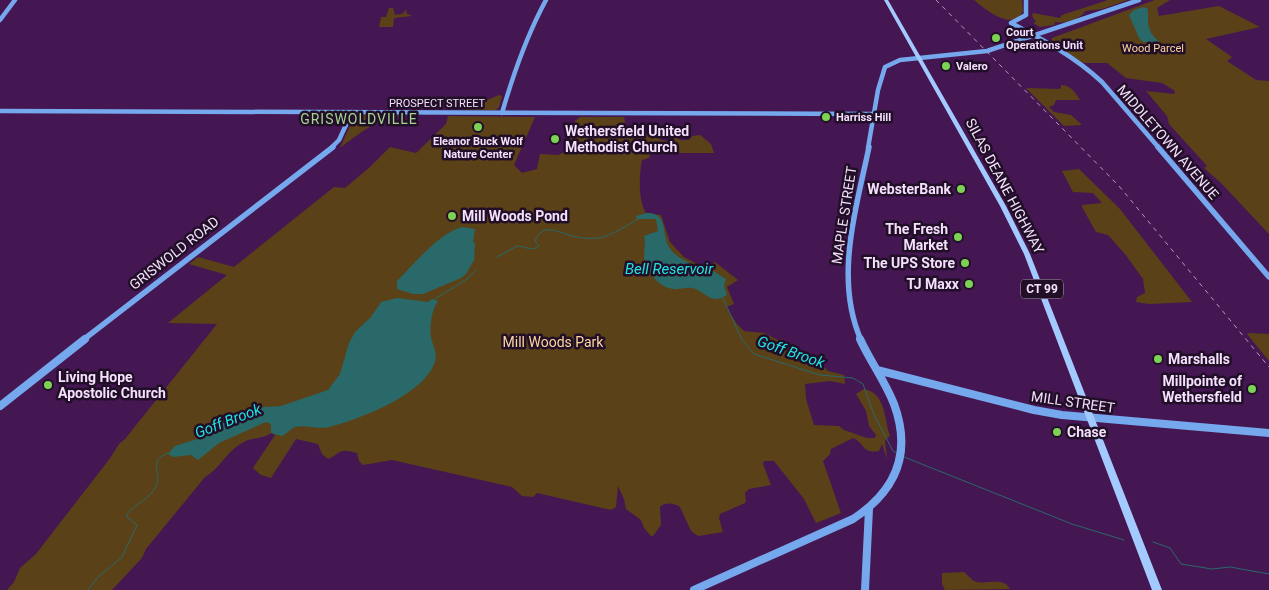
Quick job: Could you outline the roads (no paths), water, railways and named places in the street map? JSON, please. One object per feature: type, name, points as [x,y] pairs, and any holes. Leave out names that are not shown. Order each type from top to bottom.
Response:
[{"type":"main road","points":[[0,20],[16,0]]},
{"type":"main road","points":[[502,113],[519,62],[546,0]]},
{"type":"main road","name":"SILAS DEANE HIGHWAY","points":[[886,0],[1002,204],[1024,248],[1092,418],[1157,590]]},
{"type":"main road","name":"MIDDLETOWN AVENUE","points":[[1026,0],[1027,11],[1022,18],[1011,24],[1036,36],[1082,65],[1102,82],[1269,277]]},
{"type":"main road","name":"MAPLE STREET","points":[[694,590],[853,519],[869,509],[883,496],[896,472],[901,455],[902,429],[893,400],[856,329],[850,307],[849,280],[851,238],[885,67],[897,61],[980,52],[1036,36],[1139,0]]},
{"type":"main road","name":"PROSPECT STREET","points":[[0,111],[875,114]]},
{"type":"main road","name":"GRISWOLD ROAD","points":[[0,406],[167,274],[332,148],[340,140],[352,112]]},
{"type":"main road","name":"MILL STREET","points":[[877,370],[893,372],[1034,410],[1092,418],[1269,432]]},
{"type":"main road","points":[[864,590],[869,509]]},
{"type":"water","points":[[1143,7],[1148,9],[1148,24],[1151,33],[1159,42],[1143,42],[1139,38],[1129,15],[1134,10]]},
{"type":"water","name":"Bell Reservoir","points":[[647,213],[654,214],[662,221],[668,244],[675,254],[726,279],[724,286],[727,295],[714,299],[695,289],[672,289],[656,280],[646,266],[644,236],[658,231],[656,219],[637,219],[636,216]]},
{"type":"water","points":[[462,227],[475,229],[473,243],[475,242],[474,260],[466,274],[461,278],[423,294],[413,294],[397,289],[397,281],[427,250],[453,230]]},
{"type":"water","points":[[397,298],[428,302],[432,299],[438,301],[430,328],[436,353],[434,365],[423,380],[412,390],[370,413],[329,427],[295,427],[282,436],[271,433],[271,424],[266,422],[219,443],[198,460],[191,455],[173,457],[168,454],[175,446],[210,435],[223,421],[264,407],[281,406],[328,390],[340,374],[349,343],[355,332],[371,317],[381,302]]},
{"type":"waterway","name":"Goff Brook","points":[[497,257],[517,246],[531,249],[536,248],[539,246],[535,241],[538,235],[546,230],[578,237],[599,238],[614,233],[638,219]]},
{"type":"waterway","name":"Goff Brook","points":[[435,299],[467,279],[476,270]]},
{"type":"waterway","name":"Goff Brook","points":[[722,296],[742,340],[754,354],[820,375],[853,378],[863,384],[874,415],[893,451],[898,454]]},
{"type":"waterway","name":"Goff Brook","points":[[88,590],[98,577],[122,557],[137,525],[127,517],[127,514],[153,491],[158,481],[156,464],[161,456],[168,453]]},
{"type":"waterway","name":"Goff Brook","points":[[904,457],[1072,524],[1124,540]]},
{"type":"waterway","name":"Goff Brook","points":[[1153,542],[1170,548],[1181,564],[1212,569],[1230,567],[1269,574]]},
{"type":"railway","points":[[936,0],[1119,186],[1269,367]]},
{"type":"place","name":"Court Operations Unit","points":[[996,38]]},
{"type":"place","name":"Valero","points":[[946,66]]},
{"type":"place","name":"Harriss Hill","points":[[826,117]]},
{"type":"place","name":"Eleanor Buck Wolf Nature Center","points":[[478,127]]},
{"type":"place","name":"Wethersfield United Methodist Church","points":[[555,139]]},
{"type":"place","name":"WebsterBank","points":[[961,189]]},
{"type":"place","name":"Mill Woods Pond","points":[[452,216]]},
{"type":"place","name":"The Fresh Market","points":[[958,237]]},
{"type":"place","name":"The UPS Store","points":[[965,263]]},
{"type":"place","name":"TJ Maxx","points":[[969,284]]},
{"type":"place","name":"Marshalls","points":[[1158,359]]},
{"type":"place","name":"Living Hope Apostolic Church","points":[[48,385]]},
{"type":"place","name":"Millpointe of Wethersfield","points":[[1252,389]]},
{"type":"place","name":"Chase","points":[[1057,432]]},
{"type":"district","name":"GRISWOLDVILLE","points":[[359,119]]},
{"type":"park label","name":"Wood Parcel","points":[[1153,48]]},
{"type":"park label","name":"Mill Woods Park","points":[[553,342]]}]
